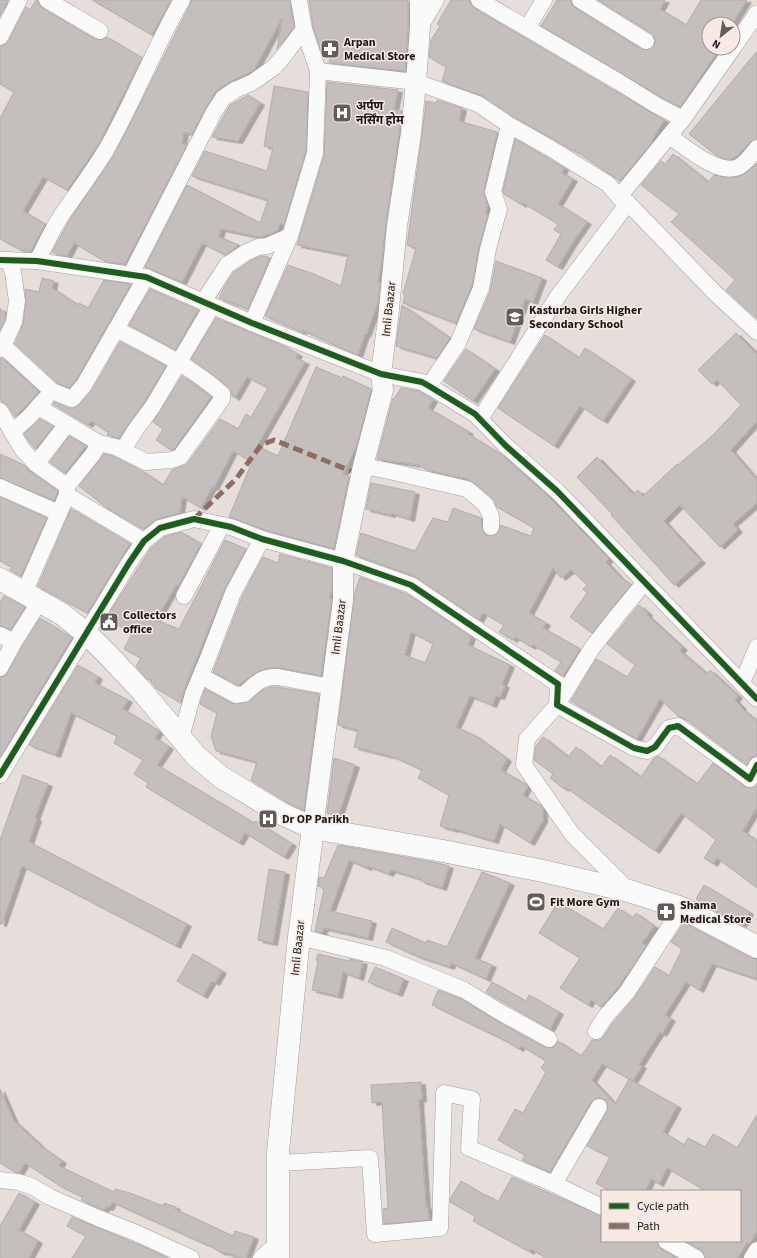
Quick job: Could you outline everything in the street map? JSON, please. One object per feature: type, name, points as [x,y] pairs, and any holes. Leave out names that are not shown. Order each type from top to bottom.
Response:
[{"type":"main road","points":[[0,579],[62,614],[87,634],[141,690],[196,756],[221,777],[282,814],[313,828],[536,870],[629,891],[682,908],[757,947]]},
{"type":"main road","name":"Imli Baazar","points":[[278,1251],[278,1152],[299,937],[313,828]]},
{"type":"street","points":[[0,37],[19,0]]},
{"type":"street","points":[[47,0],[100,31]]},
{"type":"street","points":[[37,261],[60,217],[106,150],[170,21],[182,0]]},
{"type":"street","points":[[252,323],[290,236],[315,153],[318,71],[304,29],[299,0]]},
{"type":"street","name":"Imli Baazar","points":[[313,828],[343,600],[343,561],[363,466],[383,390],[381,374],[388,319],[396,226],[411,133],[416,82],[420,28],[420,0]]},
{"type":"street","points":[[420,28],[436,0]]},
{"type":"street","points":[[479,0],[683,120]]},
{"type":"street","points":[[528,28],[544,0]]},
{"type":"street","points":[[580,0],[646,41]]},
{"type":"street","points":[[741,36],[757,13]]},
{"type":"street","points":[[4,260],[13,272],[17,301],[14,322],[2,347],[52,391],[72,399],[84,385],[116,329],[138,275],[214,112],[224,98],[235,90],[253,82],[273,68],[304,29]]},
{"type":"street","points":[[480,419],[558,296],[669,136],[683,120],[727,56]]},
{"type":"street","points":[[318,71],[416,82],[478,104],[508,125],[550,148],[608,184],[716,294],[757,332]]},
{"type":"street","points":[[429,386],[458,342],[481,288],[488,249],[499,209],[493,192],[508,125]]},
{"type":"street","points":[[669,136],[712,165],[729,170],[740,166],[757,148]]},
{"type":"street","points":[[124,450],[179,363],[227,265],[245,253],[258,247],[267,246],[290,236]]},
{"type":"street","points":[[4,260],[37,261],[138,275],[252,323],[381,374],[422,382],[429,386],[475,414],[505,445],[557,491],[757,699]]},
{"type":"street","points":[[39,406],[99,443],[124,450],[146,462],[172,460],[180,457],[192,443],[222,399],[222,394],[179,363],[116,329]]},
{"type":"street","points":[[12,432],[52,391]]},
{"type":"street","points":[[0,411],[22,449],[36,464],[67,490],[144,541]]},
{"type":"street","points":[[36,464],[67,424]]},
{"type":"street","points":[[0,668],[7,639],[32,597],[67,490],[93,454],[99,443]]},
{"type":"street","points":[[363,466],[467,489],[485,504],[491,516],[491,527]]},
{"type":"street","points":[[0,487],[59,513]]},
{"type":"street","points":[[0,775],[129,563],[144,541],[160,528],[194,519],[231,526],[262,539],[343,561],[411,585],[558,684],[557,705]]},
{"type":"street","points":[[184,596],[222,525]]},
{"type":"street","points":[[181,738],[193,694],[232,593],[262,539]]},
{"type":"street","points":[[629,891],[572,834],[524,765],[527,739],[557,705],[592,648],[645,582]]},
{"type":"street","points":[[742,683],[757,647]]},
{"type":"street","points":[[201,676],[236,695],[244,694],[258,682],[269,676],[331,687]]},
{"type":"street","points":[[557,705],[634,748],[647,751],[655,747],[669,728],[678,726],[750,779],[757,766]]},
{"type":"street","points":[[596,1031],[605,1017],[626,992],[682,908]]},
{"type":"street","points":[[299,937],[386,958],[464,990],[549,1039]]},
{"type":"street","points":[[279,1163],[370,1158],[375,1234],[440,1228],[444,1093],[472,1099],[469,1148],[554,1184],[601,1207]]},
{"type":"street","points":[[554,1184],[599,1107]]},
{"type":"street","points":[[0,1180],[18,1182],[31,1186],[50,1197],[134,1232],[190,1258]]},
{"type":"street","points":[[668,1242],[696,1258]]},
{"type":"street","points":[[752,1258],[757,1250]]},
{"type":"street","points":[[261,1258],[278,1251]]},
{"type":"building","points":[[0,0],[8,0],[0,16]]},
{"type":"building","points":[[36,0],[42,8],[95,39],[100,40],[107,37],[142,58],[98,145],[67,190],[43,177],[23,211],[45,224],[31,251],[23,251],[0,239],[0,118],[14,92],[0,84],[0,46],[5,45],[8,42],[26,7],[30,10]]},
{"type":"building","points":[[92,0],[171,0],[152,35]]},
{"type":"building","points":[[191,0],[290,0],[294,27],[277,49],[282,18],[254,70],[217,90],[192,134],[184,132],[182,143],[187,145],[125,264],[106,262],[74,243],[67,256],[52,252],[69,221],[114,155],[190,5]]},
{"type":"building","points":[[309,0],[408,0],[405,71],[329,63],[331,51],[321,51],[313,27]]},
{"type":"building","points":[[451,0],[470,0],[474,8],[664,120],[652,142],[620,181],[574,150],[514,117],[483,96],[442,81],[446,67],[429,57],[431,40],[440,26],[437,24]]},
{"type":"building","points":[[557,0],[571,0],[572,5],[575,8],[641,49],[646,50],[651,49],[654,46],[654,36],[598,0],[665,0],[660,9],[686,25],[701,0],[747,0],[737,16],[701,16],[701,56],[715,56],[680,107],[541,26]]},
{"type":"building","points":[[757,51],[757,139],[750,142],[736,157],[725,159],[717,156],[689,134]]},
{"type":"building","points":[[327,82],[398,90],[394,109],[402,111],[378,282],[380,283],[378,302],[358,355],[302,330],[302,332],[265,316],[288,265],[314,274],[341,286],[348,255],[297,245],[324,156]]},
{"type":"building","points":[[274,86],[308,92],[306,151],[284,225],[280,223],[277,231],[260,237],[221,229],[219,237],[239,245],[225,255],[202,243],[182,282],[145,267],[187,185],[260,223],[268,200],[192,176],[205,151],[267,171],[273,148],[264,146]]},
{"type":"building","points":[[248,95],[260,103],[238,141],[212,137],[230,105]]},
{"type":"building","points":[[437,100],[462,108],[459,121],[497,132],[484,190],[487,205],[486,214],[488,215],[479,247],[472,285],[456,323],[403,303],[405,295],[403,294],[416,248],[407,245],[426,101],[436,103]]},
{"type":"building","points":[[515,139],[564,168],[562,173],[573,179],[558,204],[587,222],[558,267],[546,260],[561,234],[554,230],[558,224],[523,203],[522,205],[504,194],[503,191]]},
{"type":"building","points":[[673,154],[708,182],[714,175],[731,178],[743,175],[757,163],[757,319],[726,290],[735,280],[671,222],[679,214],[641,185],[661,161],[665,164]]},
{"type":"building","points":[[261,256],[270,258],[248,309],[219,298],[234,272],[250,261]]},
{"type":"building","points":[[496,261],[542,278],[533,302],[525,299],[510,342],[474,329],[490,292]]},
{"type":"building","points":[[42,278],[54,281],[52,288],[78,305],[79,303],[88,308],[104,280],[131,284],[76,380],[69,388],[57,383],[15,344],[23,324],[26,302],[25,289],[39,292]]},
{"type":"building","points":[[150,289],[198,310],[175,350],[129,325]]},
{"type":"building","points":[[402,305],[450,338],[437,358],[396,346]]},
{"type":"building","points":[[0,308],[6,314],[0,330]]},
{"type":"building","points":[[216,318],[282,345],[298,354],[296,358],[305,362],[257,446],[278,456],[316,367],[342,378],[343,376],[371,389],[357,445],[343,474],[349,477],[334,549],[265,530],[229,517],[252,462],[233,451],[214,488],[212,487],[201,508],[182,497],[180,513],[157,519],[143,529],[107,508],[79,486],[104,454],[113,456],[142,471],[163,485],[172,470],[188,463],[220,419],[238,429],[246,414],[251,417],[268,388],[247,377],[235,398],[232,396],[231,390],[228,387],[191,359]]},
{"type":"building","points":[[736,333],[757,354],[757,421],[731,450],[757,480],[757,503],[733,524],[738,530],[720,547],[680,505],[664,521],[701,561],[674,585],[611,515],[612,514],[577,477],[597,457],[633,494],[638,490],[643,496],[677,464],[678,465],[713,435],[741,405],[717,380],[712,384],[698,370]]},
{"type":"building","points":[[545,335],[579,358],[585,348],[631,379],[603,421],[580,406],[554,446],[498,408]]},
{"type":"building","points":[[120,342],[166,366],[145,401],[119,438],[107,435],[109,433],[91,421],[88,425],[53,404],[54,402],[68,408],[74,408],[79,405],[92,390]]},
{"type":"building","points":[[466,349],[495,369],[473,401],[444,381]]},
{"type":"building","points":[[0,358],[2,358],[39,392],[15,417],[8,406],[0,399]]},
{"type":"building","points":[[182,376],[211,397],[174,449],[171,450],[156,440],[163,429],[153,422]]},
{"type":"building","points":[[401,388],[419,391],[433,400],[428,408],[469,432],[468,434],[502,455],[550,498],[609,559],[606,562],[620,577],[631,585],[592,633],[570,617],[587,593],[583,589],[587,585],[571,570],[561,578],[553,568],[529,613],[546,623],[543,628],[580,649],[563,676],[555,671],[561,662],[533,645],[531,647],[515,637],[513,640],[499,632],[504,625],[483,613],[479,620],[414,576],[356,555],[361,533],[415,551],[433,518],[448,522],[453,508],[481,518],[483,531],[486,535],[495,535],[499,532],[500,525],[531,536],[534,528],[497,507],[496,502],[491,497],[473,482],[463,477],[427,470],[419,465],[377,459],[393,398],[394,399]]},
{"type":"building","points":[[40,419],[53,427],[35,449],[24,434]]},
{"type":"building","points":[[69,436],[86,446],[65,473],[50,462]]},
{"type":"building","points":[[0,454],[24,465],[30,472],[58,491],[54,501],[0,478]]},
{"type":"building","points":[[371,483],[415,492],[410,519],[391,513],[391,515],[366,509]]},
{"type":"building","points":[[0,497],[47,518],[21,576],[10,570],[12,567],[0,561]]},
{"type":"building","points":[[71,509],[130,544],[87,613],[38,586]]},
{"type":"building","points":[[181,532],[201,544],[178,586],[176,585],[156,620],[179,629],[225,540],[246,549],[224,590],[184,690],[181,703],[157,689],[151,682],[152,681],[146,678],[136,666],[141,658],[124,649],[132,633],[106,618],[151,548],[164,537]]},
{"type":"building","points":[[280,554],[332,568],[332,591],[329,598],[332,599],[321,676],[280,668],[271,668],[259,671],[238,685],[213,672],[242,597],[263,557],[278,563]]},
{"type":"building","points":[[360,577],[407,594],[471,637],[468,645],[510,665],[502,684],[505,685],[500,697],[496,696],[492,705],[470,696],[456,727],[476,736],[507,759],[501,770],[527,785],[523,795],[540,805],[543,809],[543,820],[530,843],[500,824],[494,841],[440,826],[449,795],[418,778],[422,770],[394,757],[354,747],[358,730],[338,725],[354,596]],"holes":[[[411,632],[433,644],[425,663],[405,655]]]},
{"type":"building","points":[[4,596],[25,607],[11,630],[0,626],[0,603]]},
{"type":"building","points":[[639,605],[648,613],[647,615],[683,648],[680,651],[707,674],[710,670],[738,696],[735,700],[742,707],[741,708],[757,721],[757,756],[751,757],[747,765],[684,718],[679,717],[660,699],[637,739],[571,701],[596,659],[627,677],[635,665],[607,644]]},
{"type":"building","points":[[40,618],[72,638],[0,757],[0,677],[5,676],[8,672]]},
{"type":"building","points":[[78,665],[98,677],[95,683],[128,700],[123,709],[159,731],[155,738],[169,747],[157,765],[254,823],[256,821],[292,844],[284,857],[245,833],[239,843],[146,787],[148,783],[134,774],[143,760],[114,743],[117,736],[71,713],[56,755],[29,745]]},
{"type":"building","points":[[270,687],[319,694],[304,810],[288,803],[251,780],[257,762],[216,751],[211,736],[217,713],[200,704],[205,689],[231,703],[237,704],[250,701],[261,691]]},
{"type":"building","points":[[543,737],[568,757],[576,747],[601,767],[610,755],[641,777],[654,758],[658,756],[697,784],[713,763],[745,787],[750,788],[757,785],[757,807],[743,831],[757,841],[757,888],[717,858],[713,864],[704,858],[716,840],[681,813],[655,851],[565,787],[564,789],[550,778],[553,774],[534,760],[536,746]]},
{"type":"building","points":[[334,758],[355,765],[338,817],[327,813]]},
{"type":"building","points":[[23,775],[48,784],[35,818],[37,819],[29,842],[187,924],[176,946],[22,866],[2,924],[0,924],[0,840]]},
{"type":"building","points":[[338,845],[449,866],[442,888],[421,881],[421,879],[391,870],[389,874],[368,866],[367,868],[349,860],[330,911],[372,921],[368,938],[324,928],[322,933],[315,931],[324,889],[318,886],[319,877],[324,878]]},
{"type":"building","points":[[269,869],[285,872],[273,943],[258,940]]},
{"type":"building","points":[[482,872],[510,883],[475,958],[492,965],[486,979],[451,963],[450,967],[417,956],[386,942],[392,928],[426,943],[427,940],[447,947]]},
{"type":"building","points":[[704,885],[749,912],[742,925],[696,899]]},
{"type":"building","points":[[558,902],[603,929],[618,908],[633,918],[636,913],[654,926],[642,943],[646,946],[619,986],[601,1007],[591,1000],[588,1005],[560,988],[580,958],[539,933]]},
{"type":"building","points":[[684,923],[751,958],[757,959],[757,979],[712,964],[699,990],[686,982],[665,1015],[671,1019],[662,1034],[660,1032],[639,1065],[642,1066],[633,1081],[602,1064],[592,1080],[615,1104],[629,1079],[677,1106],[663,1132],[684,1145],[688,1138],[705,1147],[713,1134],[737,1148],[757,1115],[757,1231],[749,1244],[747,1243],[738,1258],[705,1258],[701,1250],[687,1242],[744,1241],[741,1240],[741,1190],[704,1190],[667,1168],[659,1184],[651,1179],[646,1190],[609,1190],[596,1183],[610,1157],[587,1146],[607,1111],[607,1103],[603,1099],[595,1099],[591,1102],[550,1172],[522,1160],[525,1155],[498,1140],[515,1109],[523,1113],[546,1072],[541,1068],[546,1061],[521,1046],[519,1049],[504,1040],[432,1005],[438,990],[460,998],[495,1020],[544,1047],[554,1047],[558,1041],[581,1056],[592,1040],[600,1040],[604,1036],[635,997],[655,967],[669,976],[682,949],[671,942]]},
{"type":"building","points":[[193,954],[222,971],[215,983],[212,981],[203,996],[177,981]]},
{"type":"building","points":[[318,954],[349,961],[350,959],[363,962],[359,978],[343,972],[338,996],[312,990]]},
{"type":"building","points":[[375,967],[404,979],[398,994],[368,982]]},
{"type":"building","points":[[492,982],[526,1001],[529,995],[559,1012],[550,1029],[486,992]]},
{"type":"building","points":[[421,1082],[422,1099],[419,1100],[426,1207],[428,1207],[429,1220],[384,1224],[383,1209],[388,1208],[382,1102],[372,1103],[371,1085]]},
{"type":"building","points":[[0,1089],[14,1121],[42,1147],[62,1161],[59,1166],[114,1192],[115,1189],[130,1193],[163,1206],[164,1203],[176,1207],[175,1209],[233,1236],[235,1231],[254,1237],[246,1258],[222,1253],[205,1243],[112,1202],[109,1208],[106,1207],[104,1210],[81,1200],[83,1197],[60,1186],[25,1163],[19,1173],[0,1163]]},
{"type":"building","points":[[512,1177],[601,1216],[601,1242],[657,1242],[661,1249],[677,1258],[546,1258],[531,1249],[530,1252],[473,1221],[475,1216],[450,1202],[450,1199],[461,1181],[498,1202]]},
{"type":"building","points":[[19,1193],[35,1202],[19,1230],[38,1241],[29,1258],[0,1258],[0,1226]]},
{"type":"building","points":[[72,1217],[168,1258],[72,1258],[86,1236],[67,1226]]},
{"type":"marked path","points":[[194,519],[236,479],[261,445],[274,440],[351,471]]},
{"type":"cycle path","points":[[0,260],[37,261],[146,277],[252,323],[381,374],[422,382],[429,386],[475,414],[505,445],[557,491],[757,699]]},
{"type":"cycle path","points":[[0,775],[129,563],[144,541],[160,528],[194,519],[231,527],[262,539],[343,561],[411,585],[558,684],[557,705],[634,748],[647,751],[655,747],[669,728],[678,726],[750,779],[757,765]]},
{"type":"place","name":"Arpan Medical Store","points":[[330,49]]},
{"type":"place","name":"अर्पण नर्सिंग होम","points":[[342,113]]},
{"type":"place","name":"Kasturba Girls Higher Secondary School","points":[[515,317]]},
{"type":"place","name":"Collectors office","points":[[109,622]]},
{"type":"place","name":"Dr OP Parikh","points":[[268,819]]},
{"type":"place","name":"Fit More Gym","points":[[536,902]]},
{"type":"place","name":"Shama Medical Store","points":[[666,912]]}]
